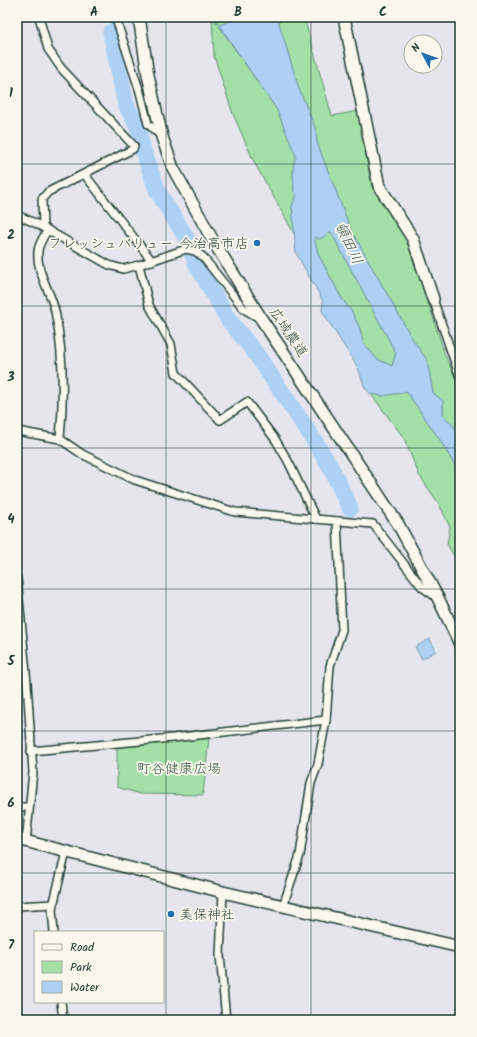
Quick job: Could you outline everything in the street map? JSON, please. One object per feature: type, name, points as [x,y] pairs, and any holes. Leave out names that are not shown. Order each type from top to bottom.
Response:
[{"type":"street","points":[[40,17],[48,49],[61,68],[134,146],[133,149],[85,175],[48,192],[42,199],[45,228],[38,251],[42,274],[53,301],[61,339],[64,387],[60,438]]},
{"type":"street","points":[[110,17],[116,19],[140,92],[148,124],[162,137]]},
{"type":"street","name":"広域農道","points":[[139,17],[148,75],[162,137],[173,168],[212,240],[262,320],[398,524],[438,598],[460,644]]},
{"type":"street","points":[[344,17],[379,186],[413,239],[460,377]]},
{"type":"street","points":[[85,175],[152,261]]},
{"type":"street","points":[[17,215],[45,228],[109,265],[123,269],[186,249],[195,251],[203,257],[244,309],[262,320]]},
{"type":"street","points":[[139,265],[149,305],[171,344],[176,373],[220,420],[246,402],[275,439],[285,455],[316,519]]},
{"type":"street","points":[[17,431],[60,438],[82,454],[135,480],[235,512],[373,524],[422,587],[438,598]]},
{"type":"street","points":[[283,906],[300,856],[311,782],[318,764],[326,720],[330,666],[342,630],[337,521]]},
{"type":"street","points":[[17,578],[18,603],[27,683],[33,772],[29,807],[21,841],[223,892],[460,947]]},
{"type":"street","points":[[31,751],[174,738],[326,720]]},
{"type":"street","points":[[17,807],[29,807]]},
{"type":"street","points":[[54,931],[52,910],[66,852]]},
{"type":"street","points":[[223,892],[220,955],[226,1020]]},
{"type":"street","points":[[17,906],[54,904]]},
{"type":"street","points":[[61,1003],[63,1020]]},
{"type":"green space","points":[[215,17],[241,17],[219,26],[277,110],[296,156],[293,174],[294,192],[297,195],[292,206],[295,235],[255,164],[233,114],[214,56],[212,19],[218,24]]},
{"type":"green space","points":[[277,17],[304,17],[332,116],[358,111],[372,187],[409,241],[445,355],[460,388],[460,433],[443,415],[443,401],[433,393],[427,360],[413,340],[351,230],[317,143],[316,130],[299,89]]},
{"type":"green space","points":[[331,232],[396,353],[392,366],[377,359],[363,343],[360,329],[352,312],[342,299],[318,254],[314,236],[320,239]]},
{"type":"green space","points":[[407,392],[440,440],[460,474],[460,567],[447,544],[450,527],[439,504],[419,475],[404,438],[370,393],[382,396]]},
{"type":"green space","name":"町谷健康広場","points":[[209,738],[203,795],[140,794],[117,787],[117,747]]},
{"type":"water","name":"頓田川","points":[[241,17],[277,17],[299,89],[316,130],[317,143],[351,230],[413,340],[427,360],[433,393],[443,401],[443,415],[460,433],[460,474],[440,440],[407,392],[382,396],[371,394],[365,388],[358,368],[322,311],[323,301],[296,253],[292,206],[297,195],[294,192],[293,174],[296,156],[277,110],[219,25]],"holes":[[[331,232],[396,353],[392,366],[377,359],[363,343],[360,329],[352,312],[342,299],[318,254],[314,237],[320,239]]]},
{"type":"water","points":[[430,639],[436,651],[422,659],[415,647]]},
{"type":"waterway","points":[[111,32],[126,105],[138,127],[142,148],[158,192],[187,239],[196,263],[228,319],[254,351],[314,440],[331,468],[350,508]]},
{"type":"place","name":"フレッシュバリュー 今治高市店","points":[[257,243]]},
{"type":"place","name":"美保神社","points":[[171,914]]}]
